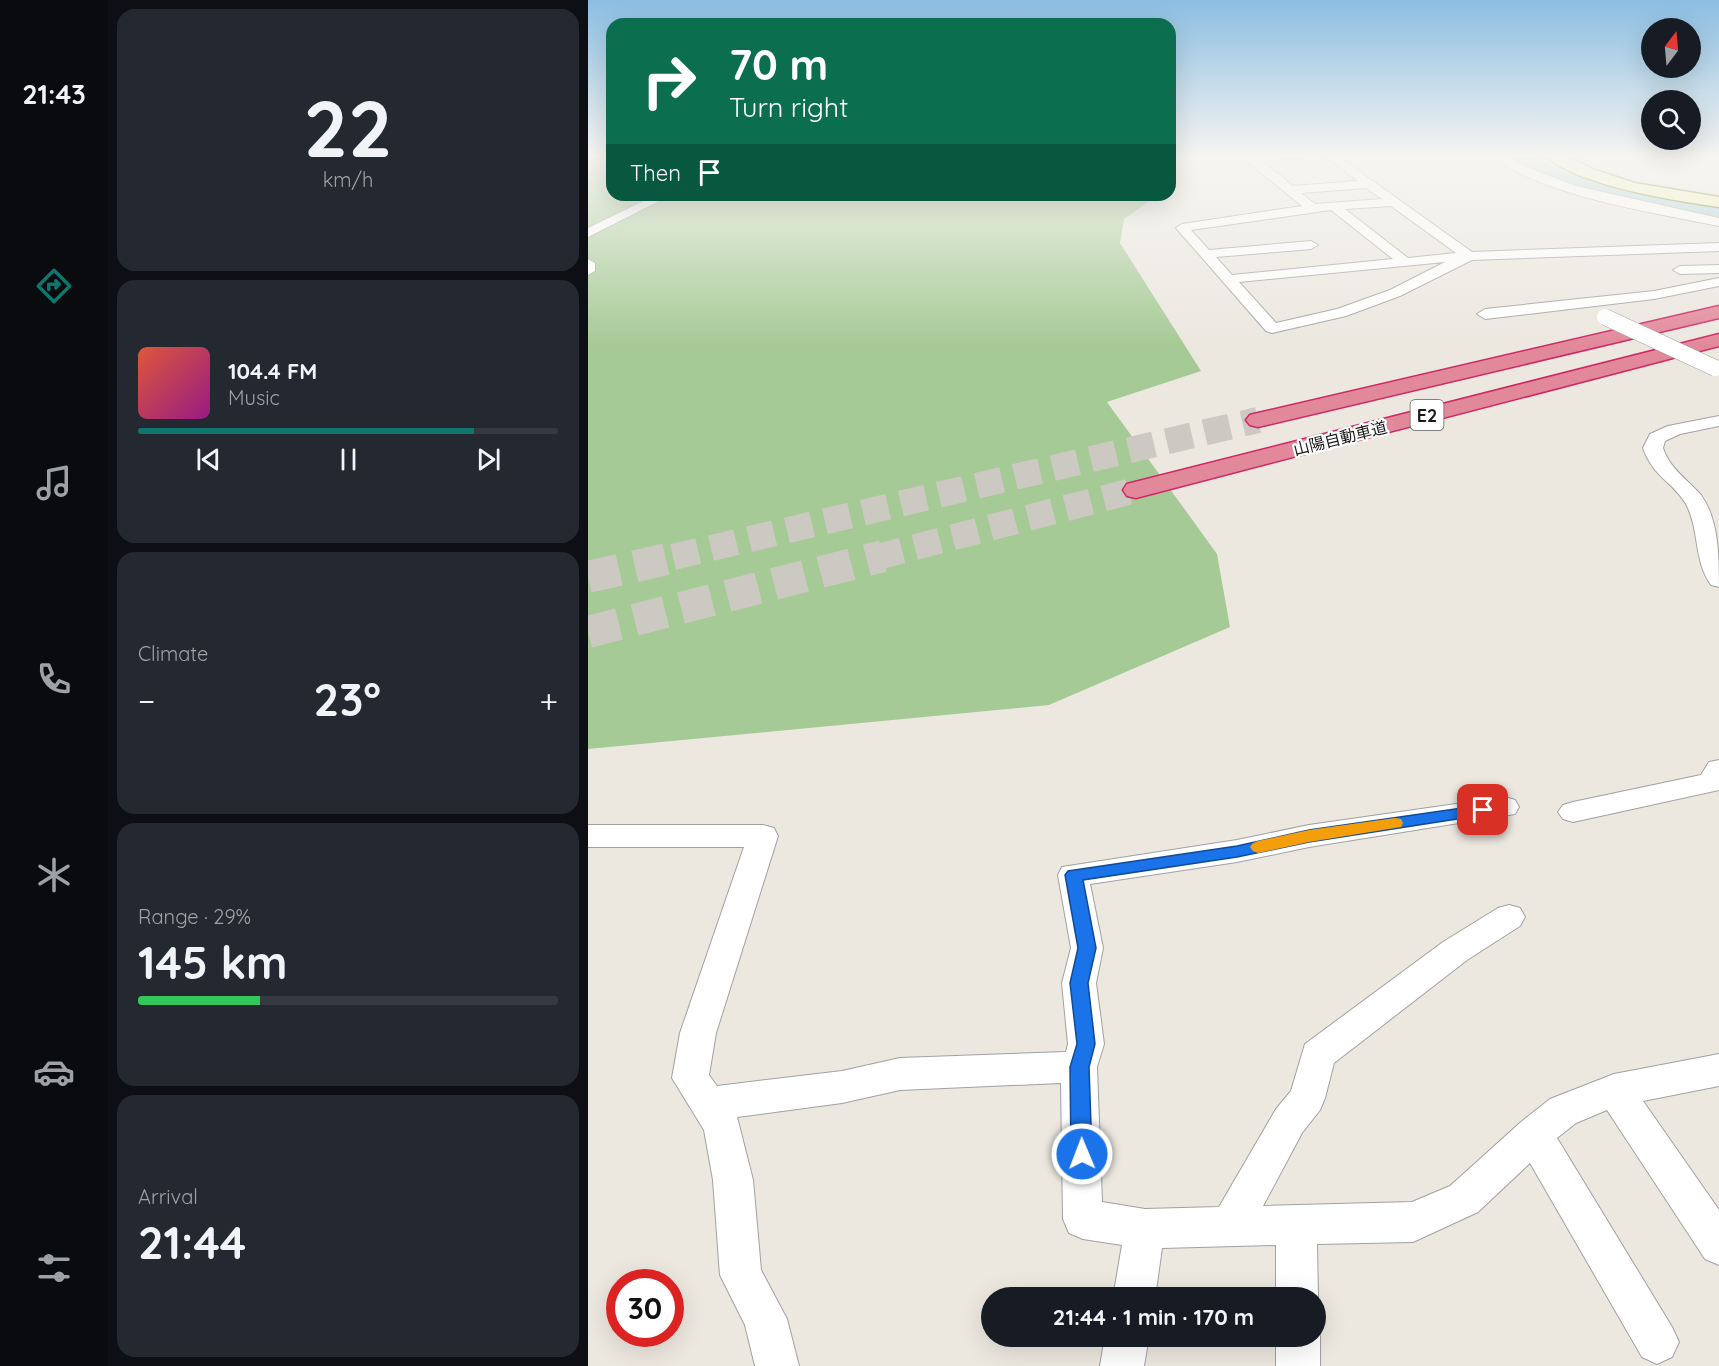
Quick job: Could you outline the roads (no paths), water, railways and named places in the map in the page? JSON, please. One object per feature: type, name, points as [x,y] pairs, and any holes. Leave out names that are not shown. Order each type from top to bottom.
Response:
[{"type":"highway","name":"山陽自動車道","points":[[1258,420],[1719,312]]},
{"type":"highway","name":"山陽自動車道","points":[[1136,490],[1719,340]]},
{"type":"street","points":[[588,233],[619,218]]},
{"type":"street","points":[[1246,218],[1182,228],[1272,328],[1341,313],[1395,293],[1469,256]]},
{"type":"street","points":[[1281,218],[1337,269]]},
{"type":"street","points":[[1347,218],[1405,262]]},
{"type":"street","points":[[1416,218],[1469,256]]},
{"type":"street","points":[[1700,218],[1719,222]]},
{"type":"street","points":[[1206,254],[1311,245]]},
{"type":"street","points":[[1230,279],[1469,256],[1719,247]]},
{"type":"street","points":[[588,263],[588,270]]},
{"type":"street","points":[[1680,270],[1719,269]]},
{"type":"street","points":[[1485,314],[1654,295],[1719,282]]},
{"type":"street","points":[[1553,291],[1634,284],[1654,295]]},
{"type":"street","points":[[1717,369],[1605,317],[1603,313],[1619,305],[1653,303],[1719,291]]},
{"type":"street","points":[[1507,296],[1522,309]]},
{"type":"street","points":[[1719,421],[1675,430],[1658,438],[1653,448],[1658,463],[1694,500],[1704,522],[1710,563],[1719,580]]},
{"type":"street","points":[[1573,812],[1710,783],[1719,769]]},
{"type":"street","points":[[1505,807],[1309,836],[1237,852],[1073,875],[1087,948],[1079,983],[1086,1044],[1079,1067],[1083,1219],[1145,1229],[1296,1227],[1413,1222],[1464,1199],[1534,1134],[1563,1111],[1614,1090],[1719,1070]]},
{"type":"street","points":[[588,837],[763,836],[698,1033],[690,1078],[722,1125],[734,1180],[741,1275],[765,1319],[777,1366]]},
{"type":"street","points":[[1229,1228],[1289,1121],[1307,1098],[1318,1055],[1455,951],[1509,917]]},
{"type":"street","points":[[707,1104],[842,1087],[900,1074],[1079,1067]]},
{"type":"street","points":[[1614,1090],[1719,1245]]},
{"type":"street","points":[[1534,1134],[1657,1342]]},
{"type":"street","points":[[1296,1227],[1297,1287]]},
{"type":"street","points":[[1136,1287],[1145,1229]]},
{"type":"street","points":[[1122,1366],[1125,1347]]},
{"type":"street","points":[[1298,1347],[1298,1366]]},
{"type":"tunnel","points":[[673,557],[1258,420]]},
{"type":"tunnel","points":[[877,557],[1136,490]]},
{"type":"tunnel","points":[[588,577],[680,556]]},
{"type":"tunnel","points":[[588,632],[883,556]]}]
